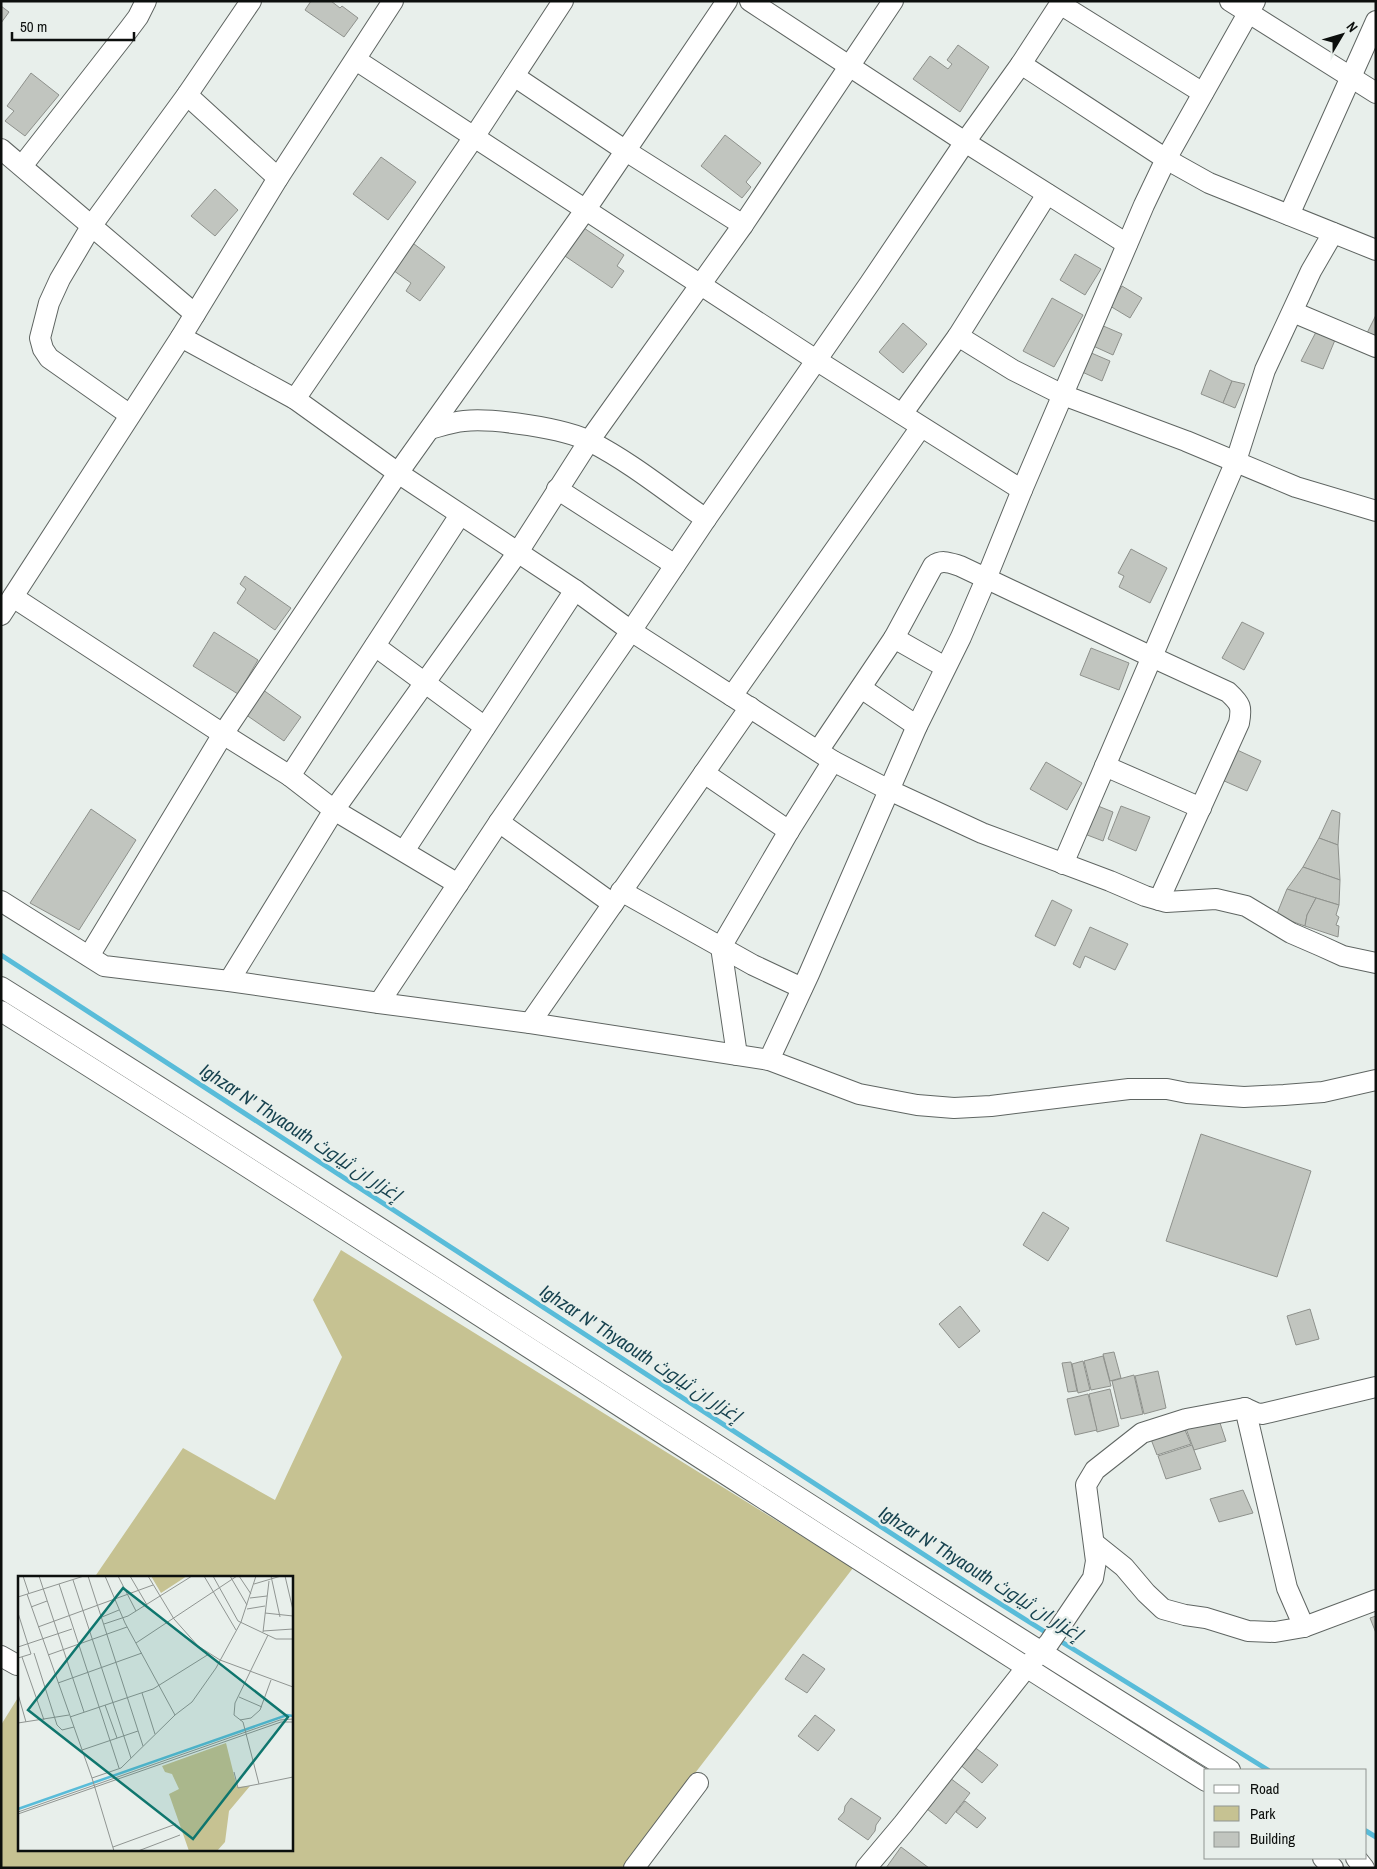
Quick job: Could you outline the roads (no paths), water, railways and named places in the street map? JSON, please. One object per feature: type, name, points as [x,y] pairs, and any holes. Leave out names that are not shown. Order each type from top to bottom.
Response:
[{"type":"street","points":[[22,166],[129,29],[146,1]]},
{"type":"street","points":[[130,415],[49,358],[40,338],[50,303],[57,285],[92,225],[187,95],[251,1]]},
{"type":"street","points":[[1,616],[181,337],[278,178],[394,1]]},
{"type":"street","points":[[295,399],[474,137],[563,1]]},
{"type":"street","points":[[89,956],[223,734],[398,473],[586,209],[727,1]]},
{"type":"street","points":[[750,1],[965,142],[1127,244]]},
{"type":"street","points":[[229,981],[334,810],[518,552],[557,489],[702,285],[893,1]]},
{"type":"street","points":[[1230,1],[1251,7],[1351,79],[1376,93]]},
{"type":"street","points":[[379,1004],[499,822],[631,631],[706,518],[965,142],[1022,64],[1061,3],[1203,93]]},
{"type":"street","points":[[769,1060],[917,726],[961,637],[1127,244],[1166,160],[1251,7]]},
{"type":"street","points":[[1289,216],[1376,21]]},
{"type":"street","points":[[356,60],[816,360],[1022,490]]},
{"type":"street","points":[[1022,64],[1166,160],[1209,183],[1376,250]]},
{"type":"street","points":[[514,76],[626,151],[743,225]]},
{"type":"street","points":[[187,95],[278,178]]},
{"type":"street","points":[[1,149],[195,314]]},
{"type":"street","points":[[902,414],[958,336],[1047,194]]},
{"type":"street","points":[[1063,864],[1236,461],[1266,370],[1311,271],[1332,233]]},
{"type":"street","points":[[1293,312],[1376,347]]},
{"type":"street","points":[[958,336],[1013,370],[1063,395],[1236,461],[1296,487],[1376,511]]},
{"type":"street","points":[[181,337],[295,399],[398,473],[575,590],[631,631],[826,756],[889,790],[982,833],[1144,896],[1166,902],[1216,899],[1246,906],[1291,933],[1343,956],[1376,963]]},
{"type":"street","points":[[430,429],[463,421],[492,421],[529,426],[590,441],[706,518]]},
{"type":"street","points":[[732,696],[921,427]]},
{"type":"street","points":[[557,489],[675,565]]},
{"type":"street","points":[[290,776],[460,515]]},
{"type":"street","points":[[737,1055],[720,947],[789,831],[861,688],[894,638],[933,566],[938,562],[946,561],[960,566],[1152,658],[1228,692],[1237,700],[1241,708],[1239,724],[1160,900]]},
{"type":"street","points":[[404,850],[575,590]]},
{"type":"street","points":[[12,597],[290,776],[334,810],[404,850],[458,884]]},
{"type":"street","points":[[894,638],[945,667]]},
{"type":"street","points":[[375,646],[485,727]]},
{"type":"street","points":[[861,688],[917,726]]},
{"type":"street","points":[[530,1022],[750,707]]},
{"type":"street","points":[[1105,766],[1201,808]]},
{"type":"street","points":[[704,773],[789,831]]},
{"type":"street","points":[[499,822],[617,897],[802,988]]},
{"type":"street","points":[[1,901],[104,966],[229,981],[379,1004],[530,1022],[769,1060],[859,1094],[917,1105],[954,1108],[991,1106],[1129,1089],[1167,1089],[1187,1093],[1244,1097],[1284,1095],[1323,1092],[1376,1080]]},
{"type":"street","points":[[1,988],[207,1116],[1045,1648],[1228,1769]]},
{"type":"street","points":[[1,1011],[201,1136],[1026,1668],[1204,1780]]},
{"type":"street","points":[[866,1868],[1026,1668],[1045,1648],[1093,1578],[1096,1561],[1086,1485],[1095,1470],[1142,1432],[1186,1420],[1245,1408],[1256,1414],[1262,1414],[1376,1387]]},
{"type":"street","points":[[1245,1408],[1287,1588],[1304,1627]]},
{"type":"street","points":[[1094,1543],[1124,1567],[1146,1593],[1163,1609],[1206,1618],[1248,1631],[1275,1632],[1304,1627],[1376,1600]]},
{"type":"street","points":[[634,1868],[698,1783]]},
{"type":"waterway","name":"Ighzar N' Thyaouth إغزار ان ثياوث","points":[[1,955],[1050,1635]]},
{"type":"waterway","name":"Ighzar N' Thyaouth إغزار ان ثياوث","points":[[1057,1639],[1266,1769]]},
{"type":"waterway","name":"Ighzar N' Thyaouth إغزار ان ثياوث","points":[[1367,1832],[1376,1837]]}]
